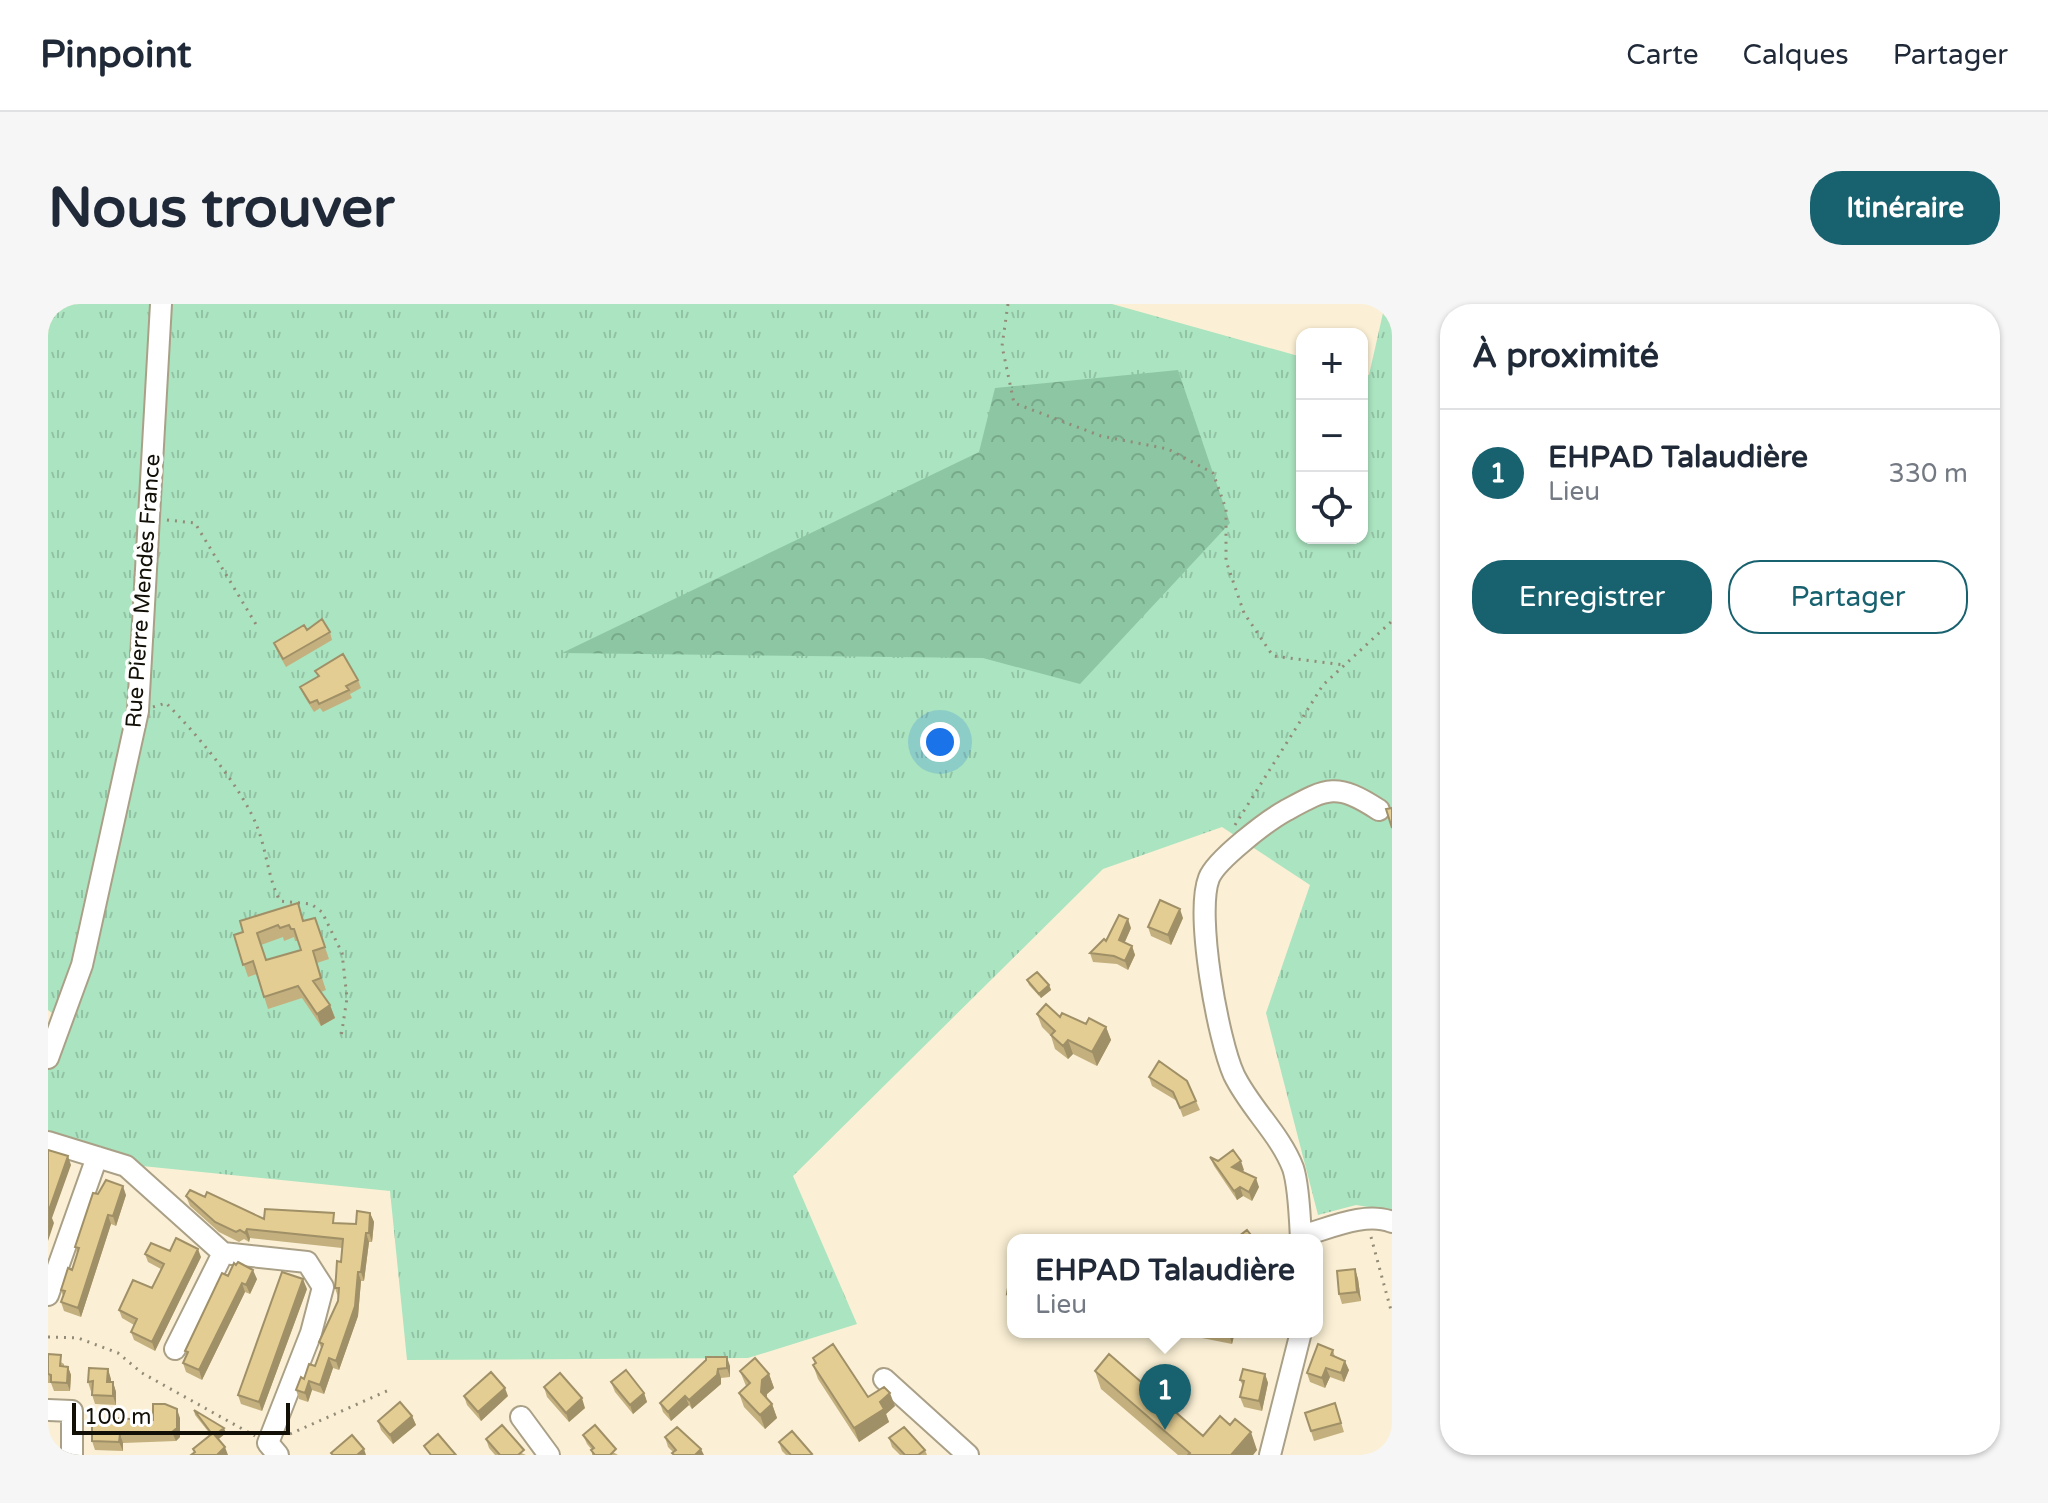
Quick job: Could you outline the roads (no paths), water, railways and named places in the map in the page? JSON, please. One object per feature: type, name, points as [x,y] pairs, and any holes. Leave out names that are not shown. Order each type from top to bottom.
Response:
[{"type":"street","name":"Rue Pierre Mendès France","points":[[48,1058],[82,965],[138,711],[161,304]]},
{"type":"street","points":[[1301,1234],[1293,1169],[1234,1074],[1218,1021],[1204,920],[1207,881],[1216,864],[1281,813],[1310,796],[1334,791],[1359,797],[1379,810]]},
{"type":"street","points":[[48,1142],[126,1166],[223,1253],[307,1262],[323,1287],[273,1449]]},
{"type":"street","points":[[48,1295],[97,1157]]},
{"type":"street","points":[[1315,1234],[1366,1219],[1383,1218],[1392,1222]]},
{"type":"street","points":[[175,1349],[223,1253]]},
{"type":"street","points":[[1270,1455],[1299,1338]]},
{"type":"street","points":[[884,1379],[968,1455]]},
{"type":"street","points":[[48,1410],[72,1411],[72,1455]]},
{"type":"street","points":[[521,1417],[549,1455]]},
{"type":"place","name":"EHPAD Talaudière","points":[[1165,1430]]}]
